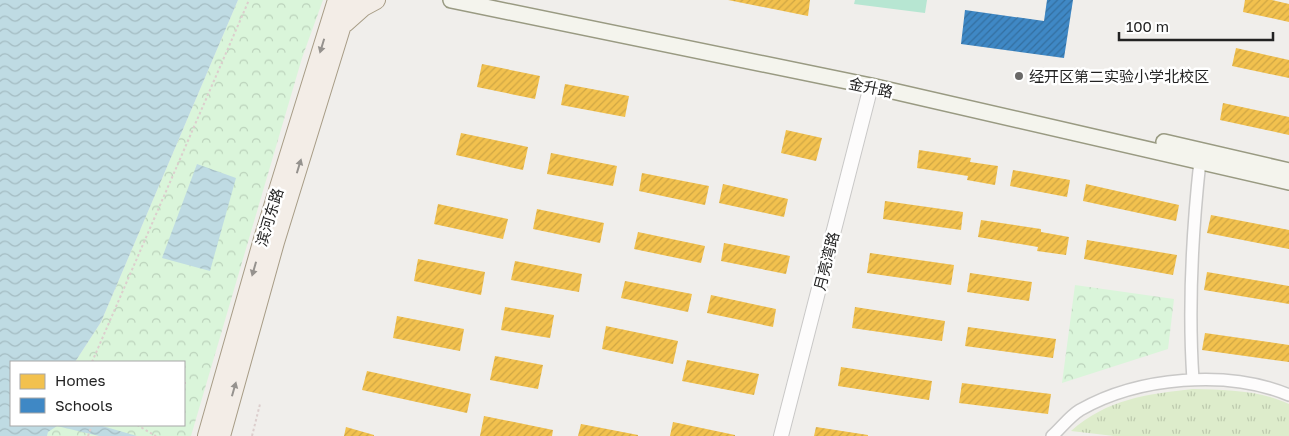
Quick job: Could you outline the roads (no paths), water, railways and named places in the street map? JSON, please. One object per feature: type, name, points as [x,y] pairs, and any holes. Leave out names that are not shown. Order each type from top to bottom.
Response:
[{"type":"main road","name":"滨河东路","points":[[207,436],[263,239],[337,0]]},
{"type":"main road","name":"滨河东路","points":[[221,436],[276,242],[351,0]]},
{"type":"main road","points":[[341,28],[363,6],[376,0]]},
{"type":"main road","name":"金升路","points":[[451,0],[871,86],[1289,182]]},
{"type":"main road","name":"金升路","points":[[501,0],[873,77],[1289,170]]},
{"type":"street","name":"月亮湾路","points":[[781,436],[871,86]]},
{"type":"street","points":[[1193,380],[1190,298],[1194,218],[1200,161]]},
{"type":"street","points":[[1052,436],[1079,411],[1114,395],[1155,384],[1193,380],[1242,382],[1289,395]]},
{"type":"water","points":[[0,0],[238,0],[101,322],[76,361],[10,361],[10,426],[57,426],[48,432],[47,436],[0,436]]},
{"type":"water","points":[[197,164],[236,178],[210,271],[162,258]]},
{"type":"water","points":[[57,426],[102,426],[137,436],[99,436]]},
{"type":"place","name":"经开区第二实验小学北校区","points":[[1019,76]]}]
